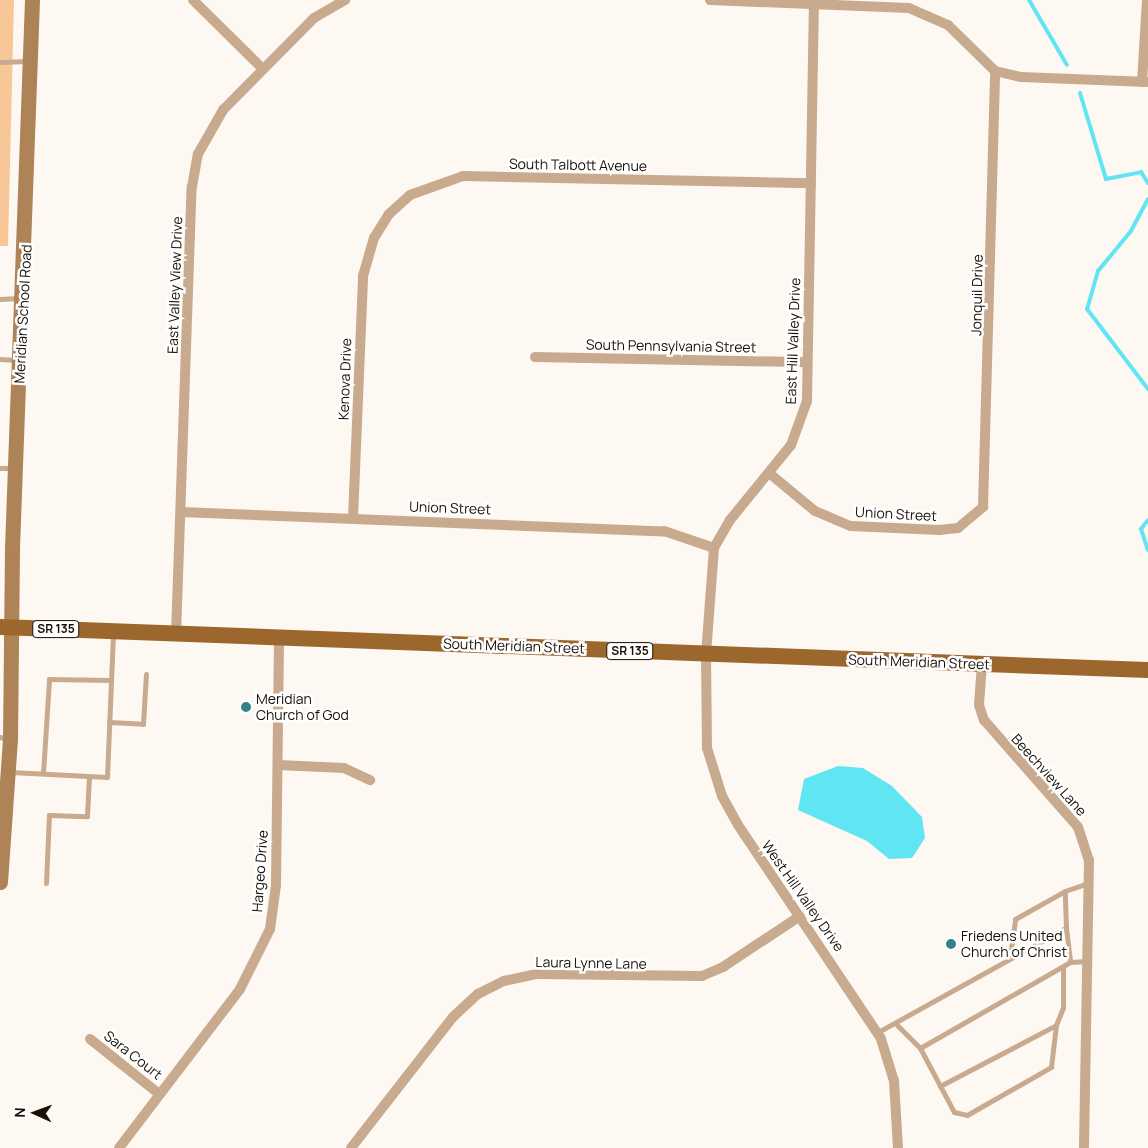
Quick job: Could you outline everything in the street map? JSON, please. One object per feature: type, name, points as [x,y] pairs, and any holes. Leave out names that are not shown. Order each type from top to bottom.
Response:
[{"type":"main road","name":"Meridian School Road","points":[[0,882],[8,771],[5,739],[5,627],[16,468],[24,298],[32,0]]},
{"type":"main road","name":"South Meridian Street","points":[[5,627],[1148,670]]},
{"type":"street","points":[[193,0],[263,70]]},
{"type":"street","name":"East Valley View Drive","points":[[176,634],[192,187],[198,154],[223,110],[314,18],[345,0]]},
{"type":"street","points":[[710,0],[814,2],[925,11],[948,25],[995,71],[1021,78],[1145,82],[1147,0]]},
{"type":"street","name":"East Hill Valley Drive","points":[[706,654],[714,548],[730,520],[769,473],[804,421],[812,183],[814,2]]},
{"type":"street","name":"Jonquil Drive","points":[[976,518],[986,495],[995,71]]},
{"type":"street","name":"South Talbott Avenue","points":[[372,243],[389,214],[410,196],[430,184],[463,176],[812,183]]},
{"type":"street","name":"Kenova Drive","points":[[353,518],[363,276],[372,243]]},
{"type":"street","name":"South Pennsylvania Street","points":[[535,356],[807,362]]},
{"type":"street","name":"Union Street","points":[[769,473],[815,511],[852,526],[939,530],[958,528],[976,518]]},
{"type":"street","name":"Union Street","points":[[181,512],[664,531],[714,548]]},
{"type":"street","name":"Hargeo Drive","points":[[119,1148],[158,1093],[240,989],[258,961],[270,929],[276,885],[279,638]]},
{"type":"street","name":"West Hill Valley Drive","points":[[706,654],[707,748],[722,796],[878,1032],[894,1081],[898,1148]]},
{"type":"street","name":"Beechview Lane","points":[[982,664],[979,705],[984,720],[1078,827],[1089,860],[1084,1148]]},
{"type":"street","points":[[278,765],[344,768],[370,780]]},
{"type":"street","name":"Laura Lynne Lane","points":[[351,1148],[453,1017],[478,994],[504,981],[537,974],[702,976],[723,968],[800,916]]},
{"type":"street","name":"Sara Court","points":[[90,1039],[158,1093]]},
{"type":"lane","points":[[0,62],[31,61]]},
{"type":"lane","points":[[0,298],[24,298]]},
{"type":"lane","points":[[0,359],[21,360]]},
{"type":"lane","points":[[0,468],[16,468]]},
{"type":"lane","points":[[8,771],[106,777],[113,631]]},
{"type":"lane","points":[[109,722],[143,724],[146,674]]},
{"type":"lane","points":[[43,773],[49,679],[111,680]]},
{"type":"lane","points":[[46,883],[49,815],[87,816],[89,776]]},
{"type":"lane","points":[[1010,956],[1015,919],[1065,891],[1088,883]]},
{"type":"lane","points":[[1065,891],[1066,928],[1070,962]]},
{"type":"lane","points":[[878,1032],[897,1025],[1010,956],[1066,928]]},
{"type":"lane","points":[[920,1048],[1070,962],[1087,961]]},
{"type":"lane","points":[[897,1025],[920,1048],[954,1112],[967,1116],[1051,1067],[1056,1025],[1063,1008],[1063,967]]},
{"type":"lane","points":[[940,1086],[1056,1025]]},
{"type":"shaded area","points":[[0,0],[14,0],[8,246],[0,246]]},
{"type":"water","points":[[838,766],[863,768],[892,786],[922,817],[925,838],[912,858],[889,859],[867,841],[798,810],[804,779]]},
{"type":"waterway","points":[[1029,0],[1067,65]]},
{"type":"waterway","points":[[1080,93],[1106,179],[1141,172],[1148,183]]},
{"type":"waterway","points":[[1148,199],[1131,231],[1098,271],[1087,309],[1148,389]]},
{"type":"waterway","points":[[1148,520],[1141,529],[1148,550]]},
{"type":"place","name":"Meridian Church of God","points":[[246,707]]},
{"type":"place","name":"Friedens United Church of Christ","points":[[951,944]]}]
